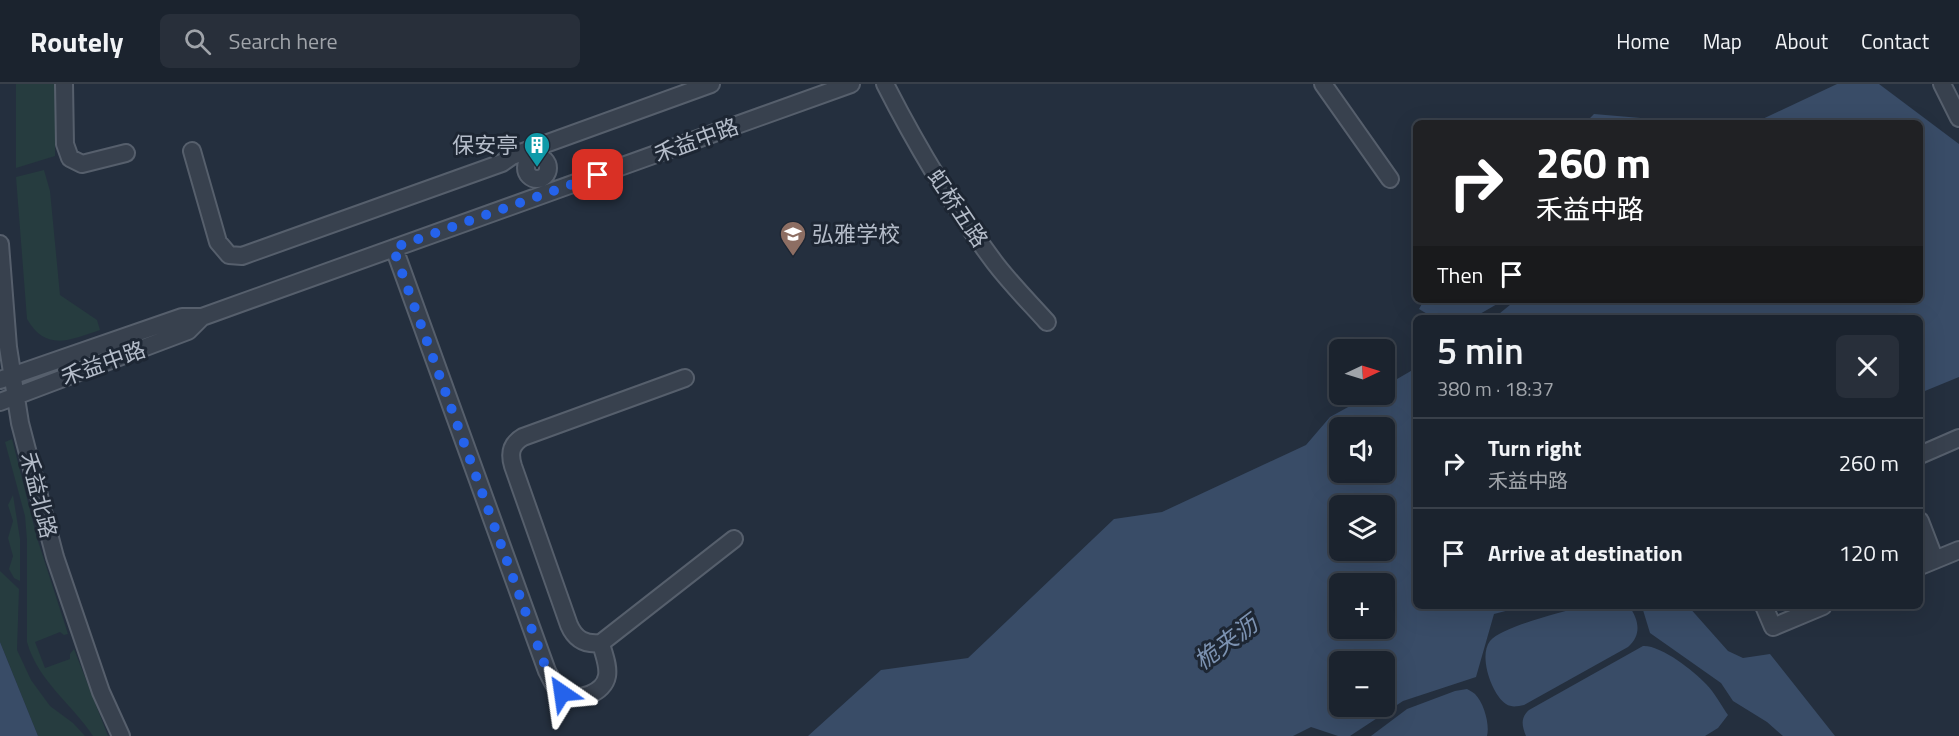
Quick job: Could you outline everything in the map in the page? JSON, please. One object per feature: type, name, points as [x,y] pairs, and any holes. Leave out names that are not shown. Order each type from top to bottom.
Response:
[{"type":"street","points":[[64,84],[65,144],[70,158],[82,164],[126,153]]},
{"type":"street","points":[[192,151],[218,242],[225,252],[238,256],[247,255],[502,163],[512,156],[532,153],[711,84]]},
{"type":"street","name":"禾益中路","points":[[6,378],[182,317],[202,317],[393,248],[543,187],[851,84]]},
{"type":"street","name":"虹桥五路","points":[[885,84],[913,138],[953,203],[996,264],[1047,322]]},
{"type":"street","points":[[1323,84],[1389,179]]},
{"type":"street","points":[[1942,84],[1959,118]]},
{"type":"street","points":[[532,153],[543,158],[548,164],[543,187]]},
{"type":"street","name":"禾益北路","points":[[0,244],[8,347],[6,378],[8,399],[20,423],[55,557],[101,692],[121,736]]},
{"type":"street","points":[[393,248],[547,671],[554,685],[562,693],[570,697],[583,697],[601,687],[608,673],[601,643]]},
{"type":"street","name":"禾益中路","points":[[8,399],[188,332],[202,317]]},
{"type":"street","points":[[686,378],[518,439],[512,447],[513,466],[571,629],[581,641],[590,644],[601,643],[734,539]]},
{"type":"street","points":[[1923,454],[1959,438]]},
{"type":"street","points":[[1923,537],[1928,563],[1959,550]]},
{"type":"street","points":[[1765,609],[1773,627],[1816,609]]},
{"type":"green space","points":[[16,84],[56,84],[55,156],[16,168]]},
{"type":"green space","points":[[44,170],[50,191],[60,295],[97,320],[100,330],[69,340],[51,340],[42,336],[27,319],[16,177]]},
{"type":"green space","points":[[12,439],[37,538],[68,634],[64,635],[60,632],[35,642],[45,668],[70,659],[70,654],[74,649],[108,736],[93,736],[39,669],[27,642],[27,540],[25,516],[5,442]]},
{"type":"green space","points":[[13,495],[20,539],[20,581],[14,578],[9,569],[13,556],[8,538],[13,521],[8,505]]},
{"type":"green space","points":[[0,571],[19,589],[17,650],[31,680],[50,706],[73,723],[85,736],[38,736],[0,642]]},
{"type":"water","points":[[1837,84],[1879,84],[1959,144],[1959,377],[1923,392],[1923,315],[1498,315],[1512,303],[1923,303],[1923,120],[1760,120]]},
{"type":"water","points":[[1594,114],[1664,120],[1588,120]]},
{"type":"water","points":[[1422,303],[1499,303],[1478,315],[1429,315],[1419,309]]},
{"type":"water","name":"桅夹沥","points":[[1413,370],[1413,609],[1513,609],[1494,614],[1476,677],[1403,701],[1395,706],[1395,651],[1329,651],[1329,717],[1379,717],[1350,736],[1338,736],[1311,727],[1293,736],[808,736],[881,670],[968,658],[1114,519],[1162,512],[1306,445],[1329,418],[1329,483],[1395,483],[1395,417],[1330,417],[1352,405],[1395,405],[1395,380]]},
{"type":"water","points":[[1572,609],[1631,609],[1638,627],[1635,638],[1628,647],[1524,705],[1513,706],[1506,704],[1496,692],[1488,675],[1485,656],[1490,641],[1497,635],[1533,620]]},
{"type":"water","points":[[1691,609],[1728,651],[1743,658],[1770,654],[1835,736],[1783,736],[1767,722],[1733,701],[1721,683],[1650,633],[1643,610]]},
{"type":"water","points":[[0,642],[38,736],[0,736]]},
{"type":"water","points":[[1643,646],[1668,654],[1694,672],[1709,688],[1728,715],[1718,728],[1705,736],[1526,736],[1523,722],[1529,710]]},
{"type":"water","points":[[1467,689],[1475,694],[1484,708],[1488,726],[1487,736],[1371,736],[1407,709],[1455,691]]},
{"type":"place","name":"保安亭","points":[[537,168]]},
{"type":"place","name":"弘雅学校","points":[[793,257]]},
{"type":"route","points":[[562,693],[554,685],[547,671],[393,248],[598,175]]}]
